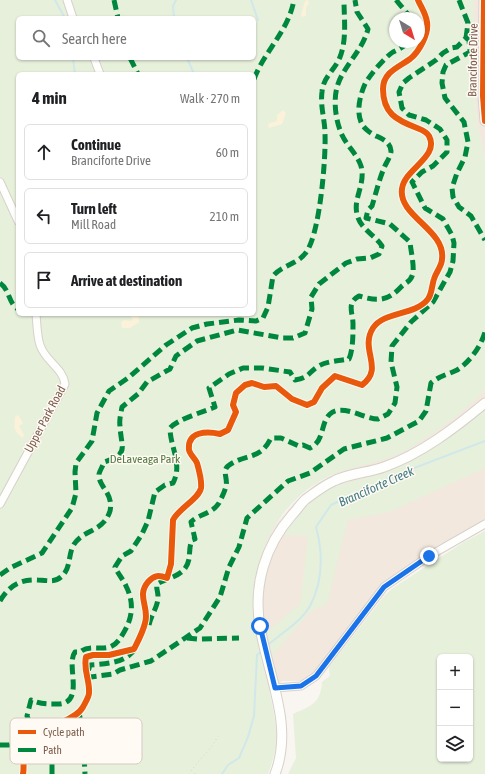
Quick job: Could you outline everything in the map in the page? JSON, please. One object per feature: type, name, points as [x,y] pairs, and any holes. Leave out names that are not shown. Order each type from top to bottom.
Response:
[{"type":"street","points":[[67,0],[73,16]]},
{"type":"street","name":"Branciforte Drive","points":[[484,0],[483,96],[485,121]]},
{"type":"street","points":[[95,60],[99,72]]},
{"type":"street","points":[[0,182],[16,217]]},
{"type":"street","name":"Upper Park Road","points":[[0,504],[65,384],[64,376],[46,357],[40,345],[36,316]]},
{"type":"street","points":[[275,774],[282,749],[282,724],[260,626],[259,602],[261,573],[268,549],[280,528],[306,500],[334,480],[383,468],[417,453],[485,403]]},
{"type":"street","points":[[275,688],[301,686],[316,676],[384,587],[429,556],[485,524]]},
{"type":"path","points":[[191,771],[197,762],[204,758],[207,749],[214,744],[218,736]]},
{"type":"shaded area","points":[[474,0],[485,0],[485,160],[477,122],[474,90]]},
{"type":"shaded area","points":[[485,390],[485,520],[435,547],[384,584],[353,621],[317,670],[304,681],[282,681],[269,693],[255,627],[253,604],[254,584],[259,558],[264,543],[272,529],[294,503],[316,484]]},
{"type":"green space","name":"DeLaveaga Park","points":[[0,0],[474,0],[474,90],[477,122],[485,159],[485,390],[468,407],[445,425],[410,448],[385,459],[337,473],[318,482],[302,494],[288,508],[276,525],[266,543],[259,562],[254,582],[253,602],[257,640],[272,703],[276,730],[276,748],[268,774],[0,774]]},
{"type":"green space","points":[[485,408],[485,468],[389,512],[348,520],[327,604],[310,612],[272,656],[267,632],[300,604],[308,536],[282,535],[294,517],[317,494],[344,483],[382,473],[410,461],[462,428]]},
{"type":"green space","points":[[485,531],[485,774],[288,774],[296,758],[293,714],[314,703],[320,695],[322,682],[330,676],[329,667],[385,595],[393,588],[464,542]]},
{"type":"sand","points":[[308,0],[309,3],[306,8],[306,16],[302,17],[301,15],[305,1]]},
{"type":"sand","points":[[283,110],[286,113],[282,124],[269,128],[268,124],[277,121],[277,115]]},
{"type":"sand","points":[[131,316],[138,316],[139,322],[130,328],[122,328],[121,323],[124,320],[133,320]]},
{"type":"sand","points":[[18,415],[23,423],[19,426],[24,435],[23,438],[16,432],[15,428],[15,417]]},
{"type":"waterway","points":[[55,0],[64,16]]},
{"type":"waterway","points":[[174,16],[173,6],[176,0]]},
{"type":"waterway","points":[[251,0],[258,20]]},
{"type":"waterway","points":[[73,60],[75,72]]},
{"type":"waterway","points":[[188,60],[193,72]]},
{"type":"waterway","name":"Branciforte Creek","points":[[267,646],[296,622],[310,606],[317,587],[321,557],[316,527],[331,505],[388,478],[485,441]]},
{"type":"waterway","name":"Branciforte Creek","points":[[222,774],[228,765],[239,758],[248,737],[254,716],[257,655],[263,650]]},
{"type":"marked path","points":[[114,0],[118,16]]},
{"type":"marked path","points":[[256,75],[287,22],[294,0]]},
{"type":"marked path","points":[[0,575],[10,568],[42,553],[72,508],[76,493],[76,463],[92,441],[97,413],[109,391],[128,378],[166,345],[192,328],[207,324],[239,320],[256,321],[263,318],[268,307],[273,276],[281,269],[295,262],[307,251],[312,241],[319,212],[323,176],[325,134],[322,92],[327,78],[338,62],[344,43],[344,0]]},
{"type":"marked path","points":[[0,601],[7,591],[20,582],[32,580],[53,581],[61,577],[68,566],[73,546],[82,536],[98,527],[107,518],[111,505],[110,499],[99,479],[99,474],[104,462],[118,456],[121,453],[122,445],[120,421],[122,407],[138,394],[147,382],[170,369],[176,356],[197,341],[237,330],[283,338],[293,338],[305,333],[312,309],[311,297],[319,284],[346,263],[357,259],[370,258],[379,254],[382,246],[364,228],[357,214],[356,208],[362,179],[361,166],[342,135],[336,112],[335,99],[340,79],[361,45],[368,29],[357,12],[355,0]]},
{"type":"marked path","points":[[396,0],[406,12]]},
{"type":"marked path","points":[[459,0],[468,23],[466,38]]},
{"type":"marked path","points":[[149,625],[158,601],[157,584],[181,573],[187,565],[191,543],[192,540],[195,539],[191,522],[213,510],[219,503],[226,486],[225,470],[228,466],[240,459],[257,454],[267,445],[271,438],[281,438],[299,446],[303,445],[310,448],[318,441],[327,418],[335,411],[347,411],[378,419],[388,414],[395,403],[397,387],[391,362],[392,346],[411,322],[433,302],[450,272],[453,261],[454,243],[452,235],[443,219],[425,208],[412,182],[422,172],[433,166],[447,152],[447,140],[440,129],[426,120],[409,115],[402,108],[399,92],[403,83],[409,78],[436,60],[443,53],[451,48],[457,47],[466,38],[469,40],[470,52],[446,65],[443,72],[442,83],[445,98],[464,122],[468,142],[465,157],[452,188],[453,197],[459,207],[471,216],[485,240]]},
{"type":"marked path","points":[[28,718],[31,700],[43,704],[55,704],[65,703],[70,699],[73,692],[72,666],[75,652],[80,652],[90,648],[110,647],[118,641],[127,626],[131,615],[129,592],[115,567],[122,556],[131,551],[142,534],[148,521],[155,492],[165,485],[173,483],[176,476],[177,469],[170,428],[185,419],[215,407],[209,388],[229,374],[243,368],[262,368],[290,372],[295,380],[306,376],[317,367],[324,364],[349,359],[353,324],[351,305],[355,299],[359,296],[371,299],[386,298],[396,292],[411,278],[413,273],[413,262],[410,242],[390,224],[366,218],[368,210],[372,206],[391,151],[388,143],[370,133],[363,126],[359,114],[363,89],[370,76],[390,54],[401,48]]},
{"type":"marked path","points":[[131,60],[137,72]]},
{"type":"marked path","points":[[0,283],[6,289],[12,303],[16,307]]},
{"type":"marked path","points":[[135,649],[131,654],[121,660],[90,665],[87,675],[91,677],[113,674],[120,670],[151,661],[200,628],[220,597],[229,567],[239,547],[247,518],[288,481],[310,473],[344,449],[387,438],[419,421],[426,411],[431,383],[462,367],[478,348],[485,332]]},
{"type":"marked path","points":[[187,638],[239,638]]},
{"type":"marked path","points":[[79,712],[80,718]]},
{"type":"marked path","points":[[0,745],[10,745]]},
{"type":"marked path","points":[[52,764],[52,774]]},
{"type":"marked path","points":[[84,764],[85,774]]},
{"type":"cycle path","points":[[70,718],[81,710],[89,695],[85,666],[86,657],[93,655],[109,655],[134,649],[143,630],[146,618],[143,597],[145,587],[148,582],[155,577],[162,576],[167,578],[171,564],[173,520],[180,511],[197,496],[201,488],[201,479],[197,463],[189,450],[191,439],[199,434],[220,434],[228,430],[236,412],[233,405],[236,393],[245,385],[252,383],[264,387],[276,386],[292,399],[307,405],[314,402],[322,388],[335,376],[362,385],[369,379],[371,372],[372,365],[369,351],[369,336],[373,328],[384,319],[415,308],[429,297],[434,279],[442,262],[441,249],[437,240],[430,231],[407,207],[403,199],[402,189],[404,182],[409,175],[426,157],[430,150],[431,143],[429,136],[425,132],[403,122],[388,110],[385,104],[383,89],[384,83],[389,74],[413,56],[425,37],[427,22],[425,13],[418,0]]},
{"type":"cycle path","points":[[484,0],[483,96],[485,121]]},
{"type":"cycle path","points":[[23,774],[24,764]]},
{"type":"route","points":[[260,626],[275,688],[301,686],[316,676],[384,587],[429,556]]}]
